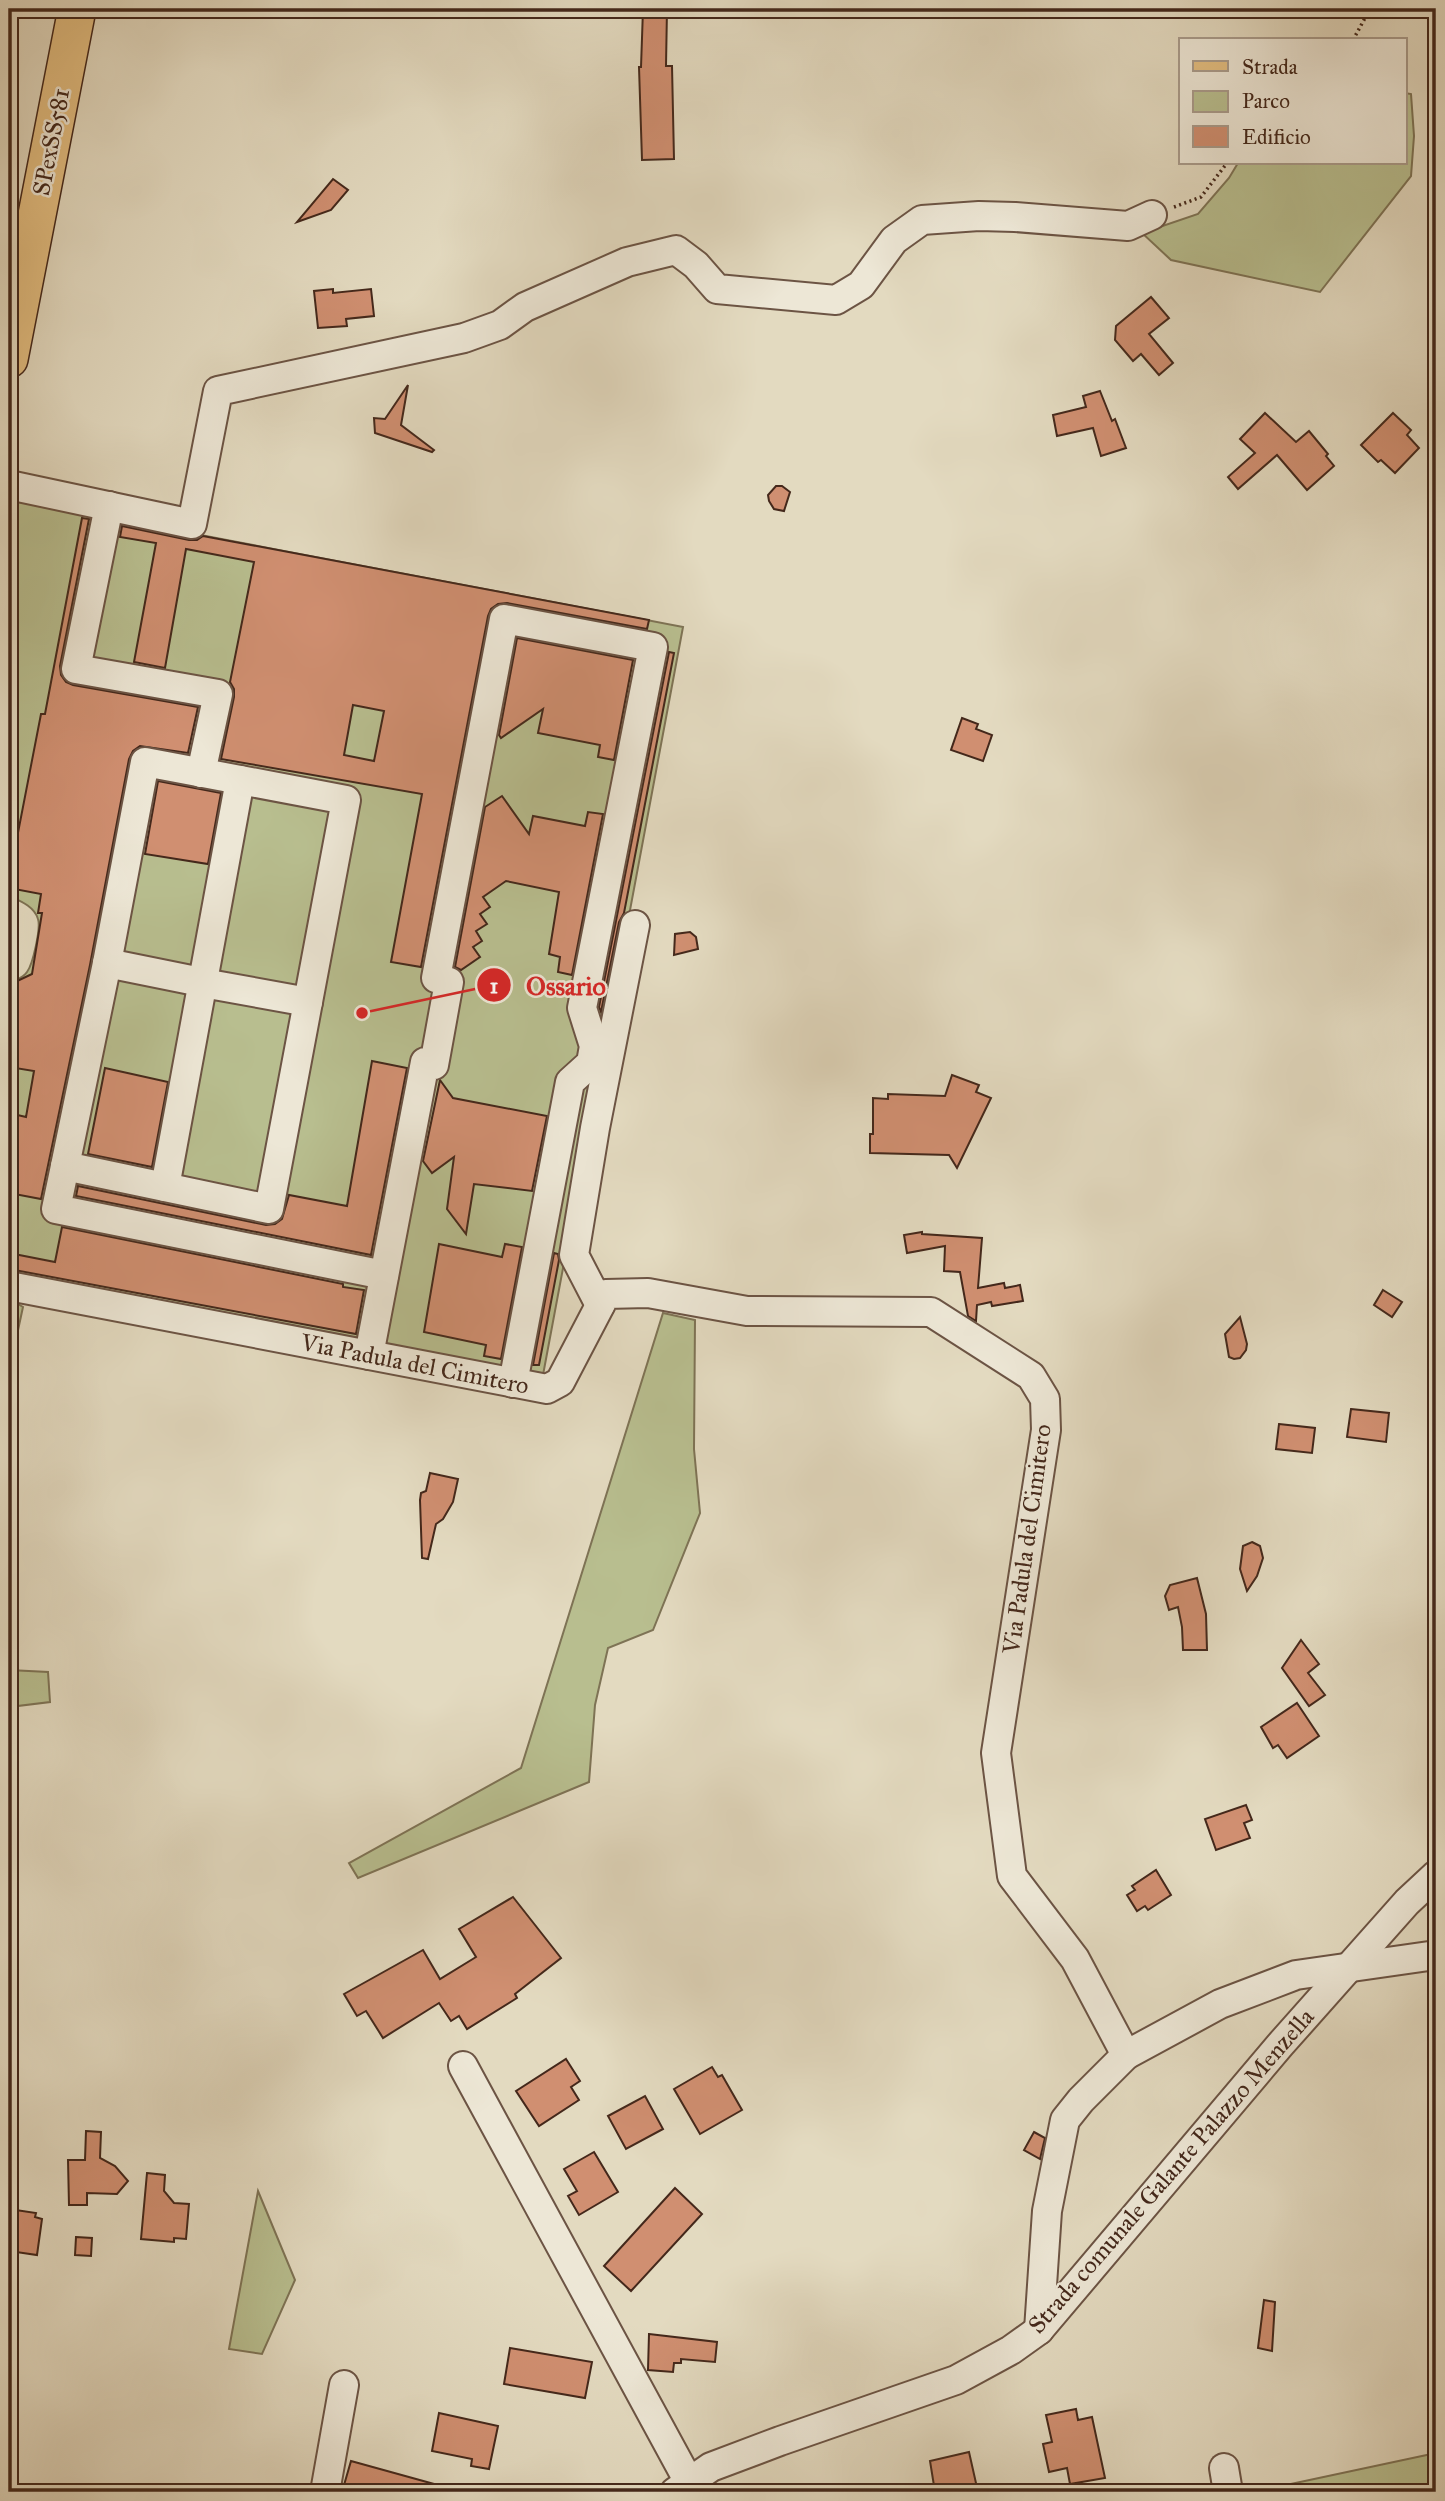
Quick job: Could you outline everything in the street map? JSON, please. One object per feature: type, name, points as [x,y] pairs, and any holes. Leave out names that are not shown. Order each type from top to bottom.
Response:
[{"type":"main road","name":"SPexSS581","points":[[9,359],[77,9]]},
{"type":"street","points":[[9,485],[192,524],[218,391],[464,338],[500,325],[525,307],[627,262],[676,250],[696,265],[717,289],[836,300],[861,285],[894,240],[922,220],[991,216],[1128,226],[1152,215]]},
{"type":"street","points":[[109,506],[76,669],[218,694],[201,773]]},
{"type":"street","points":[[369,1355],[425,1062],[435,1065],[449,982],[436,978],[504,619],[653,647],[582,1008],[594,1046],[601,1057]]},
{"type":"street","points":[[65,1166],[270,1209],[346,800],[145,762],[56,1209],[384,1275]]},
{"type":"street","points":[[166,1187],[199,982],[240,780]]},
{"type":"street","points":[[600,1305],[574,1255],[595,1128],[601,1057],[635,925]]},
{"type":"street","points":[[107,963],[308,1002]]},
{"type":"street","points":[[513,1383],[570,1082],[601,1057]]},
{"type":"street","name":"Via Padula del Cimitero","points":[[9,1286],[547,1389],[560,1382],[606,1294],[648,1293],[747,1311],[931,1312],[1031,1376],[1045,1399],[1046,1430],[996,1753],[1012,1876],[1074,1959],[1126,2055]]},
{"type":"street","name":"Strada comunale Galante Palazzo Menzella","points":[[682,2487],[711,2467],[734,2458],[956,2380],[1011,2350],[1039,2330],[1280,2045],[1407,1902],[1436,1875]]},
{"type":"street","points":[[1039,2330],[1047,2211],[1065,2120],[1126,2055],[1220,2004],[1296,1975],[1436,1955]]},
{"type":"street","points":[[463,2066],[682,2487]]},
{"type":"street","points":[[325,2492],[344,2385]]},
{"type":"path","points":[[1354,38],[1370,9]]},
{"type":"path","points":[[1152,215],[1201,197],[1226,164]]},
{"type":"green space","points":[[1406,93],[1411,94],[1414,136],[1411,176],[1320,292],[1171,260],[1142,233],[1198,214],[1237,164],[1406,164]]},
{"type":"green space","points":[[9,497],[683,627],[543,1375],[9,1277],[9,984],[23,976],[29,968],[39,924],[30,907],[9,896]]},
{"type":"green space","points":[[9,1299],[23,1307],[9,1372]]},
{"type":"green space","points":[[663,1313],[695,1320],[694,1449],[700,1513],[653,1630],[608,1648],[595,1705],[589,1782],[358,1878],[349,1863],[521,1768]]},
{"type":"green space","points":[[9,1670],[48,1672],[50,1702],[9,1707]]},
{"type":"green space","points":[[258,2191],[295,2280],[262,2354],[229,2349]]},
{"type":"green space","points":[[1436,2453],[1436,2492],[1296,2492],[1286,2485]]},
{"type":"building","points":[[643,9],[667,9],[666,66],[672,66],[674,159],[642,160],[639,67]]},
{"type":"building","points":[[333,179],[348,190],[331,210],[297,222]]},
{"type":"building","points":[[333,289],[333,293],[371,289],[374,316],[346,319],[347,326],[318,328],[314,291]]},
{"type":"building","points":[[1151,297],[1169,318],[1149,334],[1173,363],[1159,375],[1141,354],[1133,361],[1115,340],[1116,326]]},
{"type":"building","points":[[408,385],[401,425],[434,450],[432,452],[375,433],[374,418],[385,419]]},
{"type":"building","points":[[1100,391],[1126,448],[1101,456],[1093,428],[1057,436],[1053,415],[1086,407],[1083,396]]},
{"type":"building","points":[[1265,413],[1296,442],[1309,431],[1328,454],[1326,456],[1334,466],[1307,490],[1277,455],[1238,489],[1228,477],[1255,453],[1240,439]]},
{"type":"building","points":[[1393,413],[1411,430],[1407,435],[1419,448],[1395,473],[1381,460],[1378,462],[1361,445]]},
{"type":"building","points":[[776,486],[782,486],[790,492],[784,511],[774,509],[769,501],[768,495]]},
{"type":"building","points":[[82,518],[89,519],[60,666],[61,675],[66,682],[73,685],[198,707],[188,753],[140,746],[133,751],[129,759],[90,965],[41,1199],[9,1193],[9,1113],[26,1117],[34,1071],[9,1067],[9,995],[13,995],[13,983],[32,974],[42,913],[38,913],[41,894],[9,888],[9,879],[41,714],[45,714]]},
{"type":"building","points":[[122,526],[189,540],[197,540],[203,536],[649,620],[647,629],[507,603],[498,604],[491,609],[421,967],[391,962],[422,794],[221,759],[234,697],[230,682],[254,562],[186,549],[165,668],[134,662],[156,543],[120,537]],"holes":[[[353,705],[384,711],[374,761],[344,755]]]},
{"type":"building","points":[[517,638],[633,660],[614,760],[598,757],[600,745],[538,733],[543,709],[501,738],[499,735]]},
{"type":"building","points":[[669,652],[674,653],[624,913],[619,922],[601,1012],[599,1007]]},
{"type":"building","points":[[962,718],[978,724],[976,729],[992,735],[983,761],[951,750]]},
{"type":"building","points":[[158,781],[221,793],[208,864],[145,854]]},
{"type":"building","points":[[502,796],[529,834],[533,816],[585,826],[588,812],[603,814],[572,975],[558,972],[560,957],[549,954],[559,892],[506,881],[483,897],[490,907],[480,914],[487,924],[476,931],[482,941],[473,947],[480,957],[461,970],[455,967],[485,807]]},
{"type":"building","points":[[690,932],[696,937],[698,949],[674,955],[675,934]]},
{"type":"building","points":[[372,1061],[407,1068],[371,1255],[76,1196],[78,1186],[266,1225],[275,1224],[282,1219],[289,1195],[347,1206]]},
{"type":"building","points":[[105,1068],[168,1082],[152,1167],[88,1154]]},
{"type":"building","points":[[952,1075],[979,1085],[976,1092],[991,1098],[957,1168],[949,1155],[870,1153],[873,1098],[888,1099],[888,1094],[945,1096]]},
{"type":"building","points":[[440,1080],[453,1098],[547,1116],[532,1191],[474,1184],[466,1234],[447,1209],[454,1157],[432,1173],[423,1161]]},
{"type":"building","points":[[62,1227],[364,1290],[356,1334],[9,1269],[9,1253],[55,1262]]},
{"type":"building","points":[[922,1232],[982,1238],[978,1288],[1004,1283],[1005,1288],[1020,1285],[1023,1301],[992,1306],[991,1302],[977,1305],[976,1321],[968,1316],[960,1272],[944,1271],[945,1246],[907,1253],[904,1235]]},
{"type":"building","points":[[439,1244],[502,1257],[505,1244],[522,1247],[501,1359],[484,1356],[486,1345],[424,1332]]},
{"type":"building","points":[[554,1253],[558,1254],[559,1260],[539,1365],[533,1365]]},
{"type":"building","points":[[1383,1290],[1402,1302],[1392,1317],[1374,1305]]},
{"type":"building","points":[[1240,1317],[1247,1344],[1240,1358],[1234,1359],[1229,1357],[1225,1334]]},
{"type":"building","points":[[1351,1409],[1389,1413],[1386,1442],[1347,1437]]},
{"type":"building","points":[[1279,1424],[1315,1428],[1312,1453],[1276,1449]]},
{"type":"building","points":[[430,1473],[458,1479],[453,1502],[443,1519],[436,1524],[428,1559],[422,1558],[420,1500],[421,1493],[426,1491]]},
{"type":"building","points":[[1252,1542],[1260,1546],[1263,1558],[1257,1576],[1247,1591],[1240,1569],[1243,1546]]},
{"type":"building","points":[[1197,1578],[1206,1614],[1207,1650],[1183,1650],[1178,1607],[1169,1610],[1165,1596],[1170,1585]]},
{"type":"building","points":[[1301,1640],[1319,1664],[1308,1673],[1325,1695],[1309,1706],[1282,1668]]},
{"type":"building","points":[[1297,1703],[1319,1736],[1287,1758],[1278,1745],[1273,1748],[1261,1727]]},
{"type":"building","points":[[1246,1805],[1252,1820],[1244,1823],[1250,1838],[1216,1850],[1205,1819]]},
{"type":"building","points":[[1156,1870],[1171,1895],[1148,1910],[1145,1906],[1137,1911],[1127,1895],[1135,1890],[1132,1886]]},
{"type":"building","points":[[513,1897],[561,1958],[515,1994],[517,1998],[467,2029],[459,2016],[451,2021],[439,2003],[383,2038],[366,2011],[357,2016],[344,1994],[423,1950],[440,1979],[476,1957],[459,1929]]},
{"type":"building","points":[[566,2059],[580,2081],[571,2087],[579,2100],[539,2126],[516,2091]]},
{"type":"building","points":[[712,2067],[718,2077],[722,2075],[742,2110],[700,2134],[674,2089]]},
{"type":"building","points":[[645,2096],[663,2129],[626,2149],[608,2116]]},
{"type":"building","points":[[86,2131],[101,2132],[100,2158],[115,2166],[128,2181],[117,2194],[87,2193],[87,2205],[69,2205],[68,2160],[85,2160]]},
{"type":"building","points":[[1034,2132],[1045,2138],[1040,2159],[1024,2150]]},
{"type":"building","points":[[594,2152],[618,2192],[579,2215],[568,2196],[577,2191],[564,2169]]},
{"type":"building","points":[[147,2173],[165,2175],[164,2191],[174,2203],[189,2204],[186,2239],[174,2238],[174,2242],[141,2239]]},
{"type":"building","points":[[675,2188],[702,2214],[631,2291],[604,2266]]},
{"type":"building","points":[[9,2209],[36,2213],[35,2217],[42,2219],[37,2255],[9,2251]]},
{"type":"building","points":[[76,2237],[92,2238],[91,2256],[75,2255]]},
{"type":"building","points":[[1264,2300],[1275,2302],[1272,2351],[1258,2348]]},
{"type":"building","points":[[649,2334],[717,2342],[715,2362],[681,2359],[681,2363],[674,2363],[673,2372],[648,2370]]},
{"type":"building","points":[[510,2348],[592,2362],[585,2398],[504,2384]]},
{"type":"building","points":[[1076,2409],[1078,2420],[1092,2417],[1105,2478],[1070,2484],[1067,2468],[1049,2472],[1043,2444],[1052,2442],[1046,2415]]},
{"type":"building","points":[[439,2413],[498,2426],[489,2469],[471,2466],[472,2459],[432,2451]]},
{"type":"building","points":[[969,2452],[978,2492],[935,2492],[930,2461]]},
{"type":"building","points":[[351,2461],[445,2487],[444,2492],[342,2492]]},
{"type":"place","name":"Ossario","points":[[362,1013]]}]
